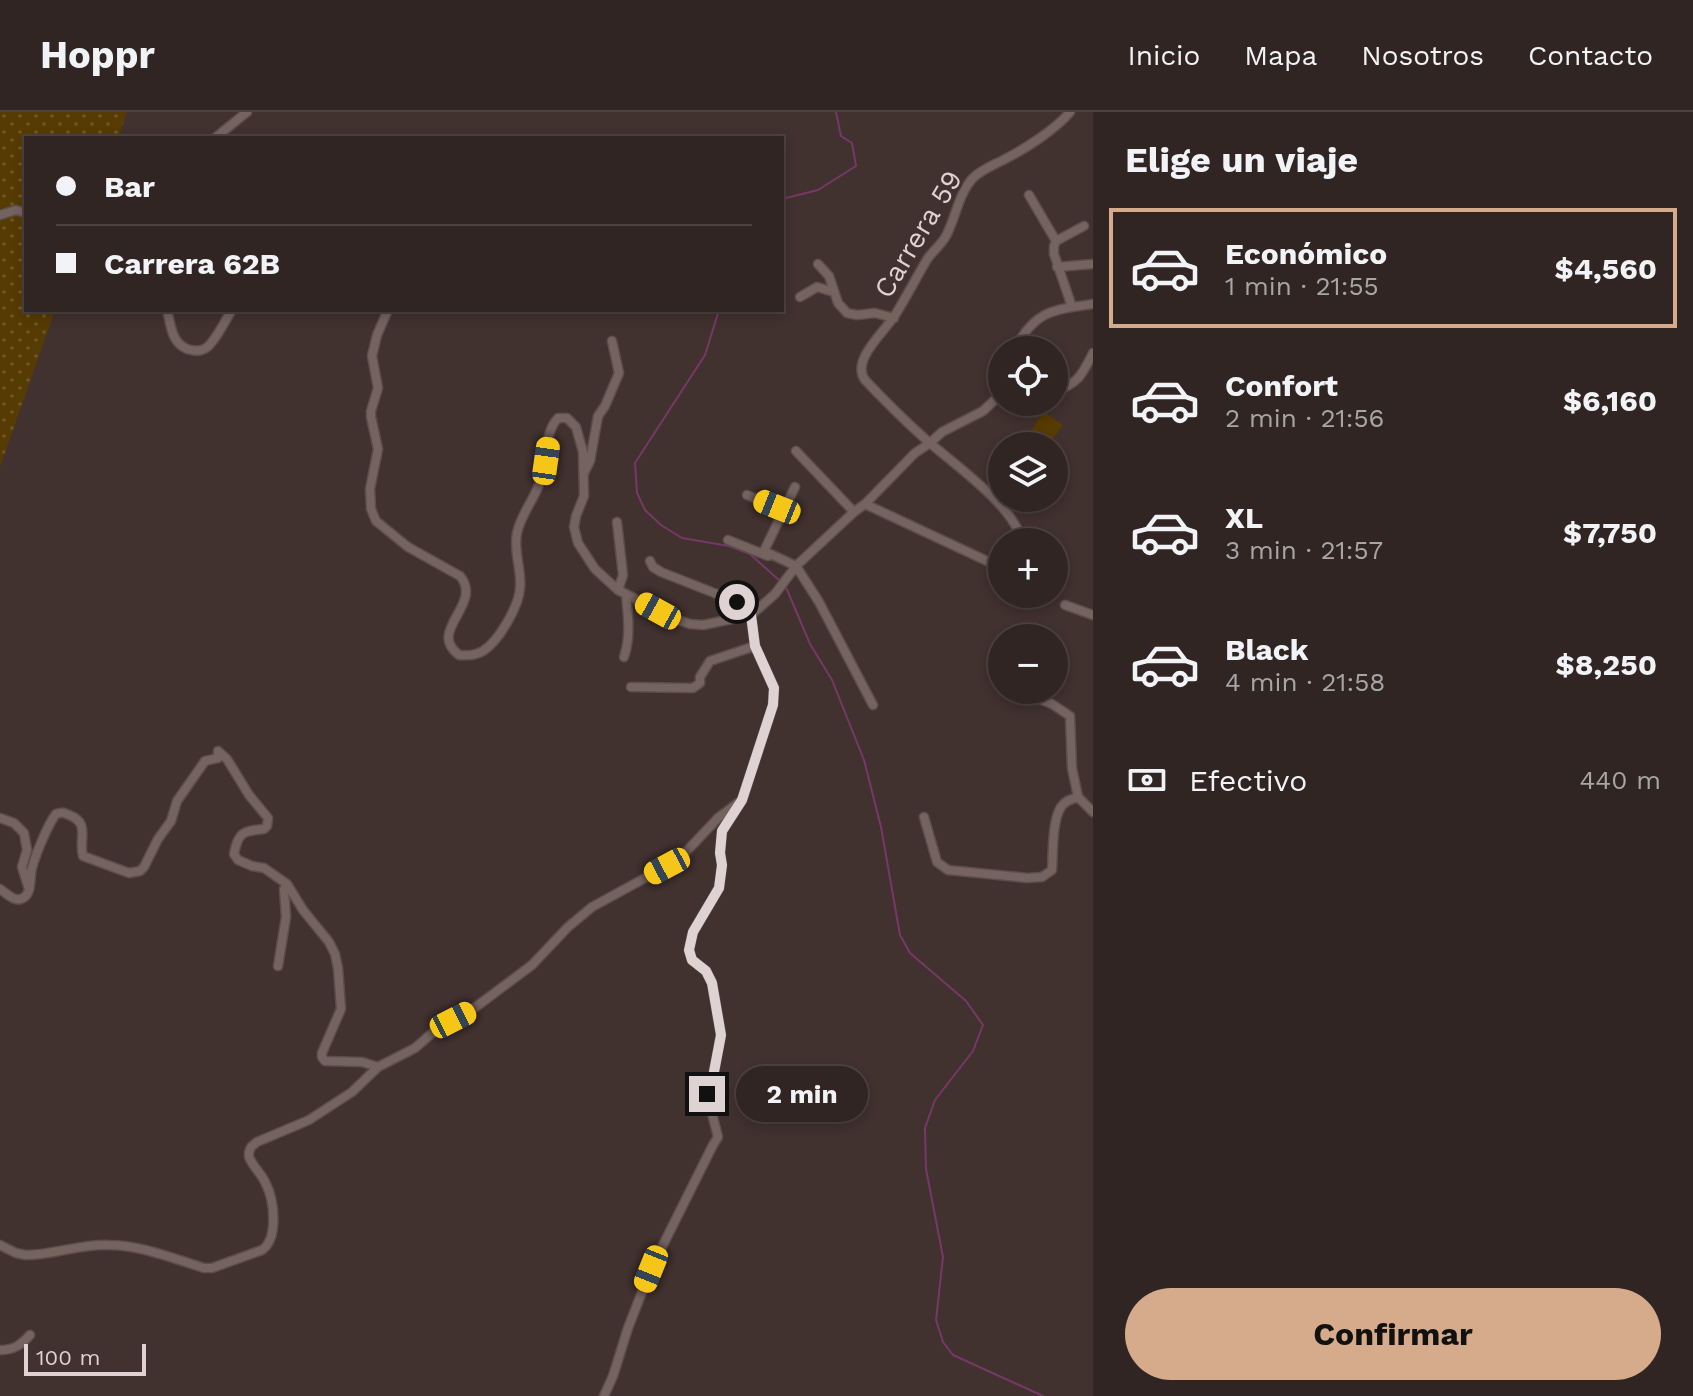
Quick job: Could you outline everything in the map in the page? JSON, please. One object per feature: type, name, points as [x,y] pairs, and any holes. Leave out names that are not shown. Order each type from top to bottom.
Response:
[{"type":"street","points":[[217,136],[247,112]]},
{"type":"street","name":"Carrera 59","points":[[930,443],[865,380],[861,375],[861,363],[894,318],[926,262],[946,237],[966,188],[974,178],[1036,139],[1070,112]]},
{"type":"street","points":[[1029,195],[1056,241]]},
{"type":"street","points":[[0,215],[16,210],[24,212]]},
{"type":"street","points":[[1072,307],[1057,267],[1054,246],[1056,241],[1084,226]]},
{"type":"street","points":[[818,264],[829,276],[840,307],[850,314],[875,313],[894,318]]},
{"type":"street","points":[[1057,267],[1093,264]]},
{"type":"street","points":[[800,297],[817,287],[834,292]]},
{"type":"street","points":[[1022,336],[1038,317],[1093,304]]},
{"type":"street","points":[[168,312],[176,342],[197,351],[210,345],[231,312]]},
{"type":"street","points":[[387,312],[372,356],[378,388],[371,417],[378,449],[370,503],[376,521],[398,540],[460,576],[465,582],[465,598],[448,634],[450,646],[459,655],[486,649],[514,610],[520,587],[517,532],[540,482],[551,429],[558,418],[567,418],[576,427],[583,452],[584,496],[574,527],[578,543],[595,569],[622,592],[658,611],[690,624],[703,625],[751,615],[775,594],[794,569],[915,453],[942,432],[988,406]]},
{"type":"street","points":[[584,473],[590,461],[598,416],[619,373],[612,341]]},
{"type":"street","points":[[1068,386],[1084,373],[1093,353]]},
{"type":"street","points":[[930,443],[1002,507],[1017,528]]},
{"type":"street","points":[[796,451],[854,512]]},
{"type":"street","points":[[795,487],[764,550],[794,569],[819,602],[873,705]]},
{"type":"street","points":[[747,495],[782,512]]},
{"type":"street","points":[[865,504],[988,561]]},
{"type":"street","points":[[617,522],[622,592],[629,632],[624,657]]},
{"type":"street","points":[[728,540],[794,569]]},
{"type":"street","points":[[604,1396],[651,1269],[718,1137],[707,1094],[721,1035],[712,983],[706,971],[692,960],[689,950],[693,932],[719,888],[722,831],[742,800],[773,705],[774,688],[755,646],[751,615],[737,602],[661,572],[650,561]]},
{"type":"street","points":[[1068,606],[1093,615]]},
{"type":"street","points":[[631,687],[693,688],[700,683],[700,677],[710,661],[755,646]]},
{"type":"street","points":[[1052,704],[1070,716],[1072,768],[1078,797],[1093,812]]},
{"type":"street","points":[[0,889],[18,900],[24,897],[29,889],[33,862],[48,827],[56,814],[63,813],[75,817],[80,823],[83,856],[129,873],[140,871],[171,821],[177,801],[205,761],[218,758],[218,751],[227,759],[249,795],[268,818],[264,829],[248,830],[243,834],[236,843],[234,854],[238,860],[264,868],[287,884],[329,942],[337,962],[341,1009],[322,1057],[330,1062],[362,1062],[378,1067]]},
{"type":"street","points":[[924,817],[937,862],[948,870],[1042,877],[1052,870],[1060,809],[1063,804],[1078,797]]},
{"type":"street","points":[[0,1245],[26,1255],[105,1244],[132,1247],[204,1268],[221,1266],[257,1253],[268,1246],[273,1221],[269,1192],[249,1157],[251,1147],[273,1134],[309,1120],[352,1092],[378,1067],[415,1048],[438,1028],[469,1012],[532,965],[592,907],[675,861],[718,818],[742,800]]},
{"type":"street","points":[[0,818],[14,823],[24,833],[27,850],[22,867],[29,889]]},
{"type":"street","points":[[278,966],[286,917],[284,889],[287,884]]},
{"type":"street","points":[[0,1350],[20,1345],[30,1335]]},
{"type":"shaded area","points":[[0,112],[127,112],[119,136],[24,136],[24,312],[54,312],[0,467]]},
{"type":"shaded area","points":[[1041,416],[1050,416],[1063,425],[1058,432],[1030,432]]},
{"type":"waterway","points":[[784,198],[818,190],[856,166],[852,143],[841,136],[836,112]]},
{"type":"waterway","points":[[718,312],[705,355],[635,463],[637,493],[645,510],[682,538],[729,546],[750,554],[780,581]]},
{"type":"waterway","points":[[785,585],[810,644],[832,680],[864,760],[881,827],[900,935],[910,953],[966,1001],[983,1025],[973,1051],[935,1100],[925,1128],[926,1169],[943,1257],[936,1320],[943,1342],[953,1355],[1043,1396]]},
{"type":"route","points":[[707,1094],[721,1035],[712,983],[706,971],[692,960],[689,950],[693,932],[719,888],[722,831],[742,800],[773,705],[774,688],[755,646],[751,615],[737,602]]}]
